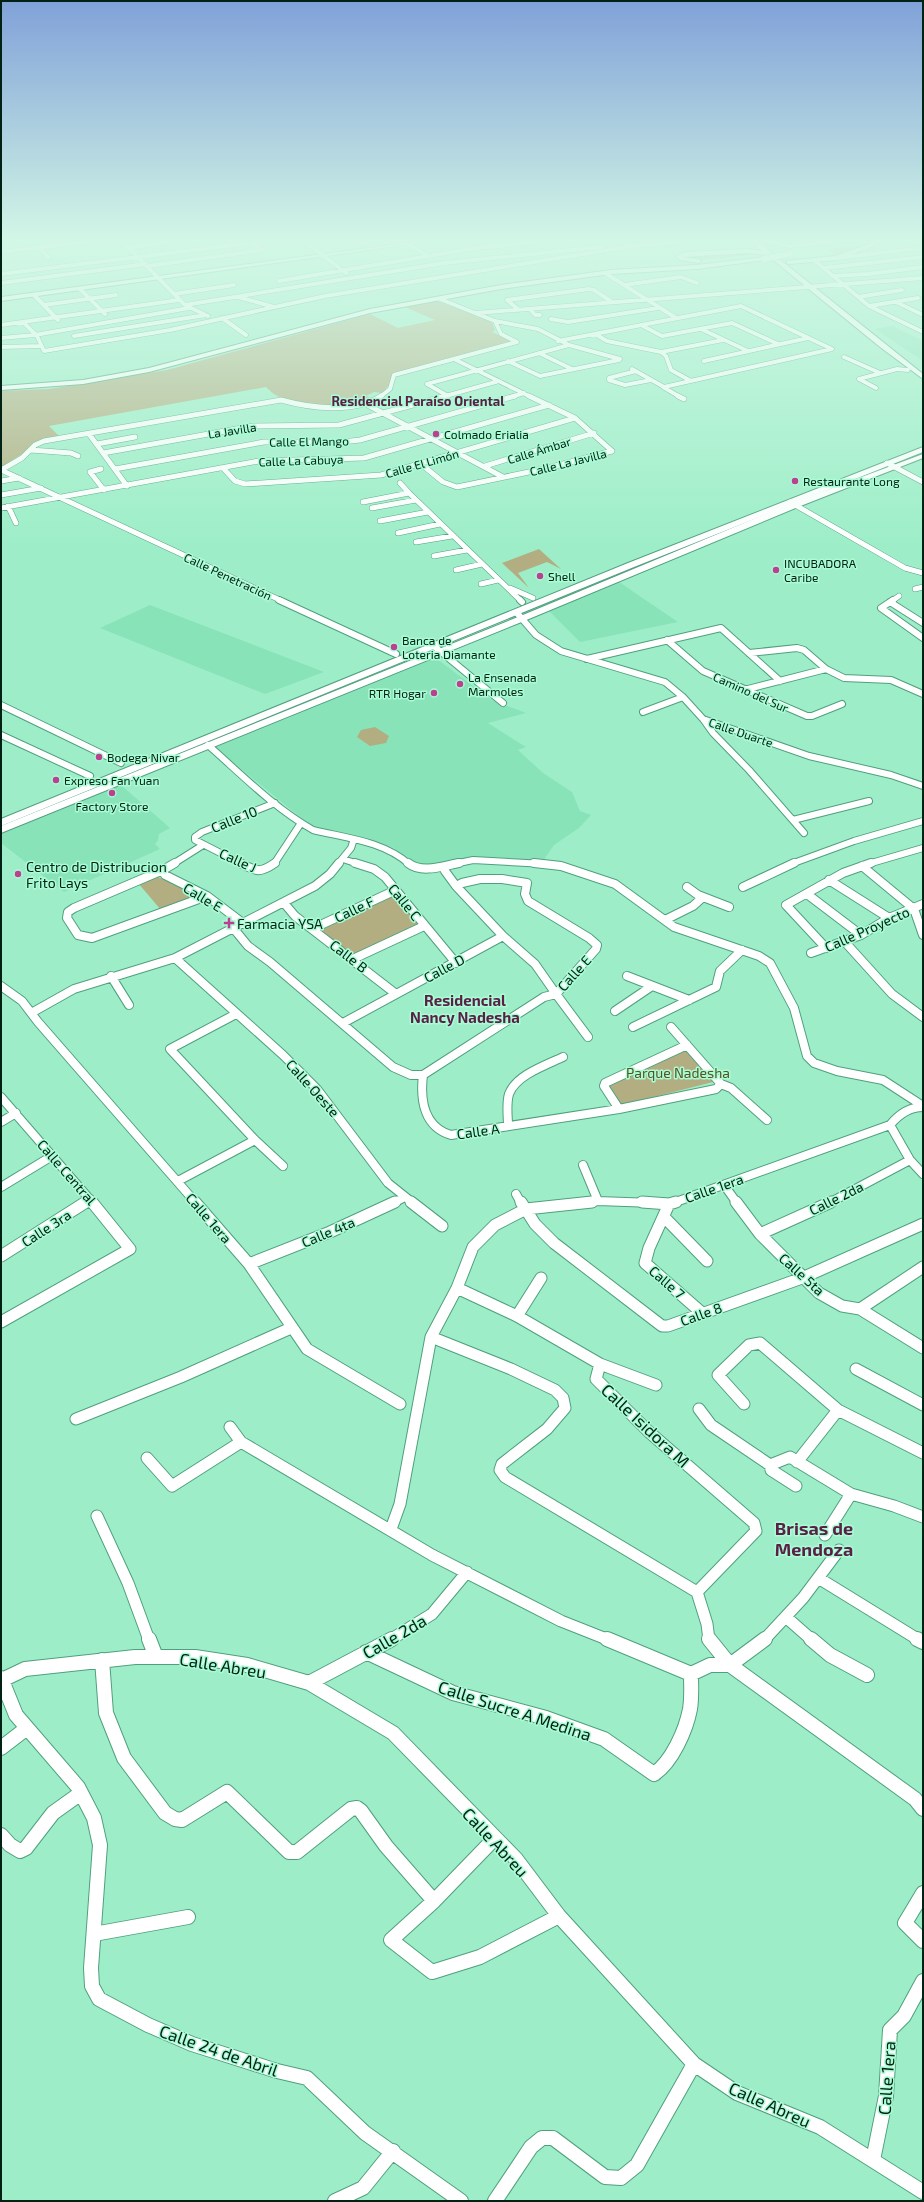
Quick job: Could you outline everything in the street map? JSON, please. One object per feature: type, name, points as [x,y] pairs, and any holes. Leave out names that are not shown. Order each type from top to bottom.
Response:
[{"type":"main road","points":[[1,388],[83,382],[149,370],[257,341]]},
{"type":"main road","points":[[880,341],[916,369],[923,382]]},
{"type":"main road","points":[[880,341],[916,369],[923,377]]},
{"type":"main road","points":[[884,344],[894,345]]},
{"type":"main road","points":[[98,372],[127,366]]},
{"type":"main road","points":[[1,382],[77,375]]},
{"type":"main road","points":[[1,813],[121,763],[923,442]]},
{"type":"main road","points":[[1,823],[519,616],[793,503],[890,465],[923,449]]},
{"type":"street","points":[[38,341],[44,351],[85,347],[116,341]]},
{"type":"street","points":[[79,341],[85,347]]},
{"type":"street","points":[[1,470],[22,458],[35,445],[44,441],[281,400],[319,407],[342,406],[362,402],[373,399],[388,390],[394,375],[517,342],[515,341]]},
{"type":"street","points":[[508,361],[540,376],[620,360],[558,341]]},
{"type":"street","points":[[607,341],[661,352],[720,341]]},
{"type":"street","points":[[726,341],[748,351]]},
{"type":"street","points":[[771,341],[778,344]]},
{"type":"street","points":[[704,361],[794,341]]},
{"type":"street","points":[[663,387],[831,350],[831,348],[814,341]]},
{"type":"street","points":[[448,396],[427,384],[569,345]]},
{"type":"street","points":[[1,347],[40,346]]},
{"type":"street","points":[[661,352],[666,356],[671,370],[691,381]]},
{"type":"street","points":[[539,353],[572,369]]},
{"type":"street","points":[[844,357],[880,373]]},
{"type":"street","name":"Calle La Javilla","points":[[421,464],[433,472],[448,486],[452,487],[548,468],[612,451],[594,433],[575,418],[454,359]]},
{"type":"street","points":[[876,388],[859,379],[897,369],[916,369]]},
{"type":"street","points":[[651,380],[625,386],[609,380],[609,378],[634,370],[684,399]]},
{"type":"street","name":"La Javilla","points":[[103,453],[253,426],[339,425],[499,381]]},
{"type":"street","name":"Calle El Mango","points":[[115,469],[264,442],[351,441],[524,393]]},
{"type":"street","points":[[362,402],[459,452],[503,477]]},
{"type":"street","name":"Calle La Cabuya","points":[[1,508],[266,460],[364,458],[549,406]]},
{"type":"street","name":"Calle El Limón","points":[[223,468],[235,481],[245,484],[367,476],[396,472],[575,418]]},
{"type":"street","name":"Calle Ámbar","points":[[485,466],[594,433]]},
{"type":"street","points":[[89,434],[127,486]]},
{"type":"street","points":[[97,444],[135,438]]},
{"type":"street","points":[[31,450],[71,453],[78,456]]},
{"type":"street","points":[[890,465],[923,456]]},
{"type":"street","points":[[890,465],[923,482]]},
{"type":"street","points":[[100,469],[90,472],[104,490]]},
{"type":"street","name":"Calle Penetración","points":[[1,470],[396,654]]},
{"type":"street","points":[[1,481],[19,478]]},
{"type":"street","points":[[400,483],[452,536],[522,602]]},
{"type":"street","points":[[1,495],[40,488]]},
{"type":"street","points":[[363,502],[409,493]]},
{"type":"street","points":[[372,508],[416,500]]},
{"type":"street","points":[[793,503],[905,568],[923,573]]},
{"type":"street","points":[[8,506],[16,523]]},
{"type":"street","points":[[380,521],[428,512]]},
{"type":"street","points":[[398,533],[440,524]]},
{"type":"street","points":[[416,542],[452,536]]},
{"type":"street","points":[[434,556],[467,550]]},
{"type":"street","points":[[456,570],[482,564]]},
{"type":"street","points":[[481,584],[498,580]]},
{"type":"street","points":[[504,585],[533,598]]},
{"type":"street","points":[[915,589],[923,587]]},
{"type":"street","points":[[898,596],[881,608],[923,638]]},
{"type":"street","points":[[890,602],[923,623]]},
{"type":"street","name":"Calle Duarte","points":[[519,616],[527,627],[546,643],[585,659],[665,682],[683,697],[703,719],[809,756],[891,775],[923,786]]},
{"type":"street","points":[[585,659],[721,628],[780,681]]},
{"type":"street","name":"Camino del Sur","points":[[667,640],[703,671],[809,717],[842,704]]},
{"type":"street","points":[[749,653],[797,648],[804,650],[826,669],[844,678],[891,680],[923,694]]},
{"type":"street","points":[[1,830],[437,649],[503,703]]},
{"type":"street","points":[[744,690],[826,669]]},
{"type":"street","points":[[643,712],[683,697]]},
{"type":"street","points":[[1,705],[62,733],[121,763]]},
{"type":"street","points":[[703,719],[713,733],[749,770],[804,833]]},
{"type":"street","points":[[1,734],[90,776]]},
{"type":"street","points":[[208,745],[275,803],[301,823],[313,830],[382,846],[418,869],[426,870],[473,860],[493,859],[561,866],[621,887],[688,934],[759,956],[770,963],[794,1008],[808,1056],[814,1063],[837,1071],[883,1080],[920,1106],[923,1115]]},
{"type":"street","points":[[793,820],[870,801]]},
{"type":"street","name":"Calle 10","points":[[195,837],[202,832],[275,803]]},
{"type":"street","points":[[743,888],[774,870],[799,860],[923,821]]},
{"type":"street","name":"Calle J","points":[[195,837],[195,840],[203,845],[254,870],[262,871],[275,863],[301,823]]},
{"type":"street","points":[[33,1012],[74,989],[112,976],[175,958],[284,903],[315,886],[330,874],[343,859],[354,839]]},
{"type":"street","name":"Calle 10","points":[[203,845],[163,870],[68,912],[67,918],[78,935],[87,938],[98,936],[207,896]]},
{"type":"street","points":[[826,948],[786,906],[829,880],[862,866],[886,857],[923,848]]},
{"type":"street","name":"Calle C","points":[[343,859],[374,869],[385,877],[456,963]]},
{"type":"street","points":[[862,866],[914,909],[923,935]]},
{"type":"street","name":"Calle E","points":[[163,870],[165,875],[207,896],[244,924]]},
{"type":"street","points":[[445,871],[456,886],[503,936],[535,964],[588,1037]]},
{"type":"street","name":"Calle E","points":[[423,1075],[544,997],[556,994],[596,949],[594,942],[528,901],[525,894],[528,883],[487,879],[465,881],[456,886]]},
{"type":"street","points":[[829,880],[889,918]]},
{"type":"street","points":[[687,888],[729,907]]},
{"type":"street","name":"Calle F","points":[[312,929],[396,890]]},
{"type":"street","points":[[807,894],[861,935]]},
{"type":"street","points":[[666,920],[693,906],[704,897]]},
{"type":"street","name":"Calle B","points":[[284,903],[295,916],[353,959],[396,994]]},
{"type":"street","name":"Calle Proyecto","points":[[811,953],[861,935],[889,918],[923,904]]},
{"type":"street","points":[[353,959],[424,926]]},
{"type":"street","points":[[234,929],[248,946],[270,962],[393,1066],[411,1075],[423,1075]]},
{"type":"street","name":"Calle D","points":[[343,1023],[456,963],[503,936]]},
{"type":"street","points":[[844,941],[892,994],[923,1017]]},
{"type":"street","points":[[633,1027],[716,987],[720,971],[742,950]]},
{"type":"street","name":"Calle Oeste","points":[[175,958],[283,1055],[318,1089],[388,1183],[442,1226]]},
{"type":"street","points":[[112,976],[129,1005]]},
{"type":"street","points":[[627,976],[689,1000]]},
{"type":"street","name":"Calle 1era","points":[[1,986],[14,994],[33,1012],[38,1022],[249,1264],[307,1350],[400,1404]]},
{"type":"street","points":[[615,1011],[652,986]]},
{"type":"street","points":[[236,1014],[170,1049],[255,1140],[283,1166]]},
{"type":"street","points":[[670,1027],[715,1075],[720,1084],[731,1088],[767,1120]]},
{"type":"street","points":[[619,1109],[604,1086],[605,1083],[687,1045]]},
{"type":"street","points":[[508,1126],[508,1106],[510,1092],[513,1088],[540,1068],[563,1057]]},
{"type":"street","name":"Calle A","points":[[423,1075],[422,1100],[425,1110],[436,1130],[442,1134],[451,1135],[619,1109],[712,1090],[720,1084]]},
{"type":"street","name":"Calle Central","points":[[1,1097],[90,1199],[130,1249],[1,1322]]},
{"type":"street","name":"Calle 1era","points":[[391,1529],[400,1504],[431,1337],[457,1288],[473,1247],[495,1226],[526,1209],[598,1201],[634,1200],[669,1204],[724,1186],[890,1125],[897,1116],[920,1106]]},
{"type":"street","points":[[1,1122],[16,1113]]},
{"type":"street","points":[[890,1125],[910,1160],[923,1174]]},
{"type":"street","points":[[178,1181],[255,1140]]},
{"type":"street","points":[[1,1187],[52,1156]]},
{"type":"street","name":"Calle 2da","points":[[760,1234],[841,1197],[910,1160]]},
{"type":"street","points":[[583,1165],[598,1201]]},
{"type":"street","name":"Calle 5ta","points":[[724,1186],[760,1234],[802,1278],[819,1293],[842,1306],[860,1309],[923,1348]]},
{"type":"street","name":"Calle 8","points":[[516,1194],[535,1224],[554,1243],[662,1326],[668,1326],[802,1278],[923,1224]]},
{"type":"street","name":"Calle 4ta","points":[[249,1264],[330,1232],[405,1197]]},
{"type":"street","name":"Calle 3ra","points":[[1,1256],[90,1199]]},
{"type":"street","name":"Calle 7","points":[[669,1204],[666,1219],[646,1252],[645,1263],[702,1313]]},
{"type":"street","points":[[666,1219],[707,1262]]},
{"type":"street","points":[[860,1309],[923,1267]]},
{"type":"street","points":[[517,1316],[541,1278]]},
{"type":"street","name":"Calle Isidora M","points":[[457,1288],[517,1316],[600,1364],[596,1379],[650,1432],[754,1523],[756,1531],[697,1592]]},
{"type":"street","points":[[76,1419],[181,1377],[291,1328]]},
{"type":"street","points":[[431,1337],[511,1370],[555,1390],[561,1395],[564,1402],[562,1415],[502,1464],[500,1470],[505,1476],[697,1592],[707,1624],[709,1639],[730,1665],[920,1802]]},
{"type":"street","points":[[744,1404],[718,1375],[749,1345],[760,1343],[838,1410],[923,1452]]},
{"type":"street","points":[[600,1364],[656,1385]]},
{"type":"street","points":[[856,1369],[923,1405]]},
{"type":"street","points":[[699,1409],[711,1425],[770,1465],[771,1470],[796,1486]]},
{"type":"street","points":[[794,1460],[838,1410]]},
{"type":"street","points":[[230,1427],[241,1442],[391,1529],[432,1555],[533,1605],[561,1621],[582,1628],[691,1674],[701,1668],[718,1662],[730,1665],[765,1640],[787,1618],[820,1579],[839,1550]]},
{"type":"street","points":[[147,1458],[172,1486],[241,1442]]},
{"type":"street","points":[[770,1465],[784,1458],[794,1460],[851,1494],[894,1506],[923,1517]]},
{"type":"street","points":[[825,1535],[851,1494]]},
{"type":"street","points":[[97,1516],[128,1583],[156,1657]]},
{"type":"street","name":"Calle 2da","points":[[308,1683],[398,1636],[432,1614],[466,1572]]},
{"type":"street","points":[[820,1579],[923,1642]]},
{"type":"street","points":[[787,1618],[830,1655],[866,1675]]},
{"type":"street","name":"Calle Sucre A Medina","points":[[366,1652],[453,1694],[546,1718],[604,1739],[651,1773],[658,1773],[682,1731],[689,1712],[692,1694],[691,1674]]},
{"type":"street","name":"Calle Abreu","points":[[1,1679],[25,1669],[102,1660],[156,1657],[195,1657],[247,1665],[308,1683],[393,1732],[516,1859],[559,1916],[694,2064],[737,2093],[820,2127],[923,2192]]},
{"type":"street","points":[[102,1660],[106,1712],[122,1751],[166,1813],[175,1819],[182,1820],[227,1792],[289,1852],[293,1853],[297,1852],[351,1808],[357,1808],[434,1901]]},
{"type":"street","name":"Calle 24 de Abril","points":[[1,1679],[16,1715],[81,1792],[94,1818],[100,1845],[94,1934],[90,1968],[92,1986],[99,1999],[148,2025],[192,2044],[277,2071],[307,2078],[364,2133],[393,2151],[461,2201]]},
{"type":"street","points":[[1,1748],[27,1728]]},
{"type":"street","points":[[1,1834],[10,1845],[20,1851],[26,1848],[53,1813],[81,1792]]},
{"type":"street","points":[[495,1838],[434,1901],[390,1940],[432,1972],[480,1957],[559,1916]]},
{"type":"street","points":[[923,1893],[905,1924],[923,1941]]},
{"type":"street","points":[[94,1934],[188,1917]]},
{"type":"street","name":"Calle 1era","points":[[873,2160],[883,2125],[889,2078],[890,2030],[904,2016],[923,1981]]},
{"type":"street","points":[[495,2201],[531,2147],[542,2138],[553,2138],[605,2177],[621,2178],[636,2165],[694,2064]]},
{"type":"street","points":[[335,2201],[363,2188],[393,2151]]},
{"type":"shaded area","points":[[893,341],[923,341],[923,361]]},
{"type":"shaded area","points":[[616,580],[678,622],[580,642],[547,609]]},
{"type":"shaded area","points":[[150,605],[324,672],[265,694],[100,628]]},
{"type":"shaded area","points":[[433,656],[492,700],[526,713],[488,723],[526,747],[518,750],[543,773],[572,792],[580,811],[591,815],[579,828],[554,845],[543,861],[490,857],[429,866],[413,863],[394,848],[365,839],[318,829],[306,822],[213,746],[293,716],[287,710],[365,677],[375,681]]},
{"type":"shaded area","points":[[121,785],[170,828],[159,834],[158,840],[155,844],[160,849],[64,892],[1,843],[1,834]]},
{"type":"green space","points":[[273,341],[510,341],[513,342],[394,374],[390,384],[382,393],[374,392],[366,396],[372,398],[346,404],[316,406],[302,404],[288,401],[276,395],[266,387],[49,426],[61,438],[34,442],[27,451],[1,467],[1,391],[49,389],[167,370]]},
{"type":"green space","points":[[539,549],[561,569],[547,562],[518,573],[529,588],[502,563]]},
{"type":"green space","points":[[375,727],[389,736],[386,743],[370,746],[357,737],[361,730]]},
{"type":"green space","points":[[154,875],[199,896],[161,910],[138,883]]},
{"type":"green space","points":[[396,895],[425,930],[356,961],[319,931]]},
{"type":"green space","name":"Parque Nadesha","points":[[686,1049],[713,1082],[622,1105],[608,1086]]},
{"type":"place","name":"Colmado Erialia","points":[[436,434]]},
{"type":"place","name":"Restaurante Long","points":[[795,481]]},
{"type":"place","name":"INCUBADORA Caribe","points":[[776,570]]},
{"type":"place","name":"Shell","points":[[540,576]]},
{"type":"place","name":"Banca de Loteria Diamante","points":[[394,647]]},
{"type":"place","name":"La Ensenada Marmoles","points":[[460,684]]},
{"type":"place","name":"RTR Hogar","points":[[434,693]]},
{"type":"place","name":"Bodega Nivar","points":[[99,757]]},
{"type":"place","name":"Expreso Fan Yuan","points":[[56,780]]},
{"type":"place","name":"Factory Store","points":[[112,793]]},
{"type":"place","name":"Centro de Distribucion Frito Lays","points":[[18,874]]},
{"type":"place","name":"Farmacia YSA","points":[[229,923]]},
{"type":"district","name":"Residencial Paraíso Oriental","points":[[418,401]]},
{"type":"district","name":"Residencial Nancy Nadesha","points":[[465,1008]]},
{"type":"district","name":"Brisas de Mendoza","points":[[814,1538]]}]
